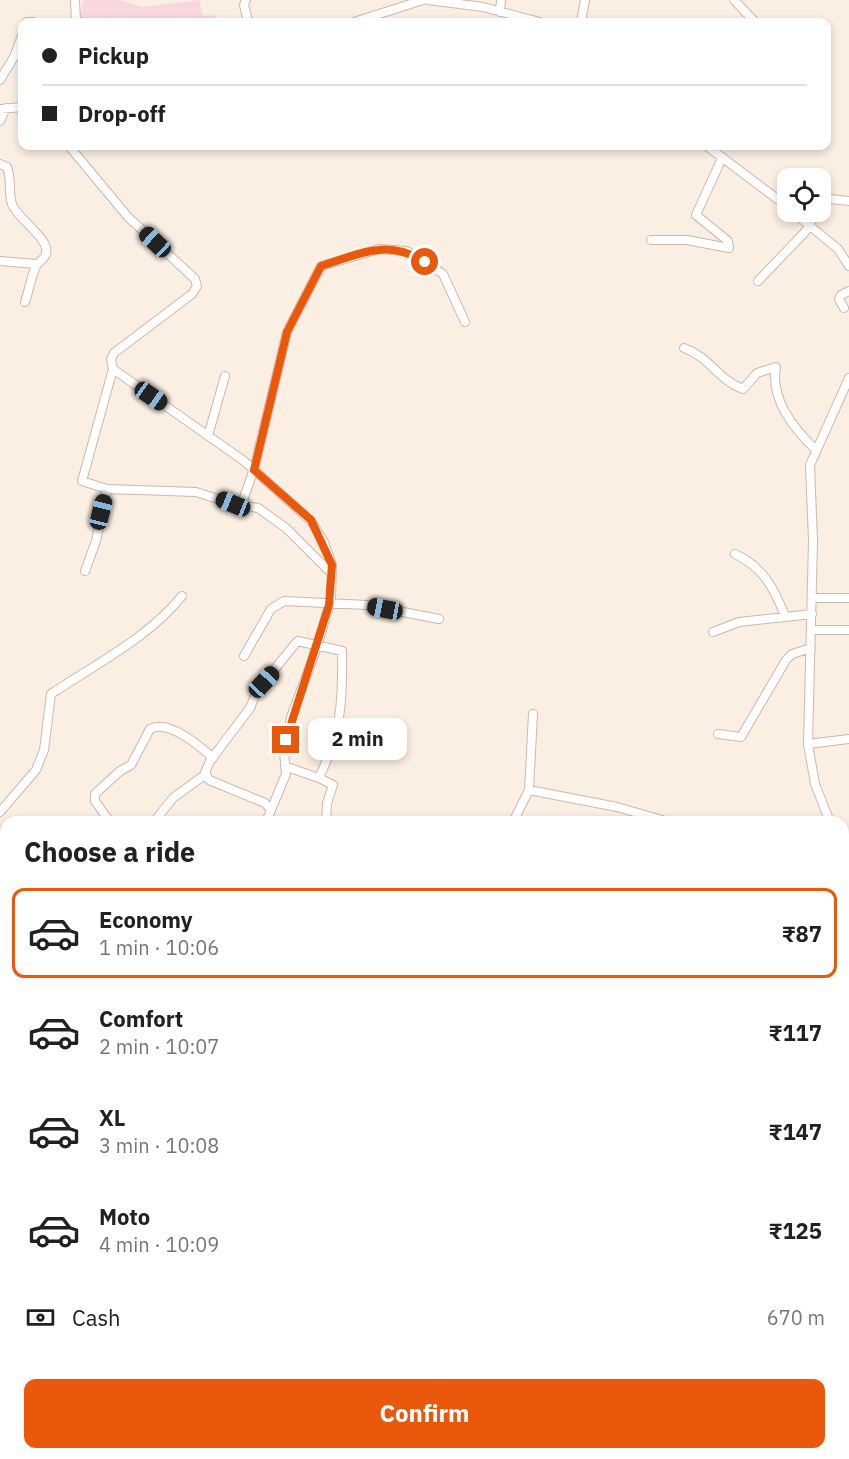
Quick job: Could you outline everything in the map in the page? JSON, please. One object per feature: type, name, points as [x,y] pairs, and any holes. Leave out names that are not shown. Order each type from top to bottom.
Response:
[{"type":"street","points":[[75,0],[76,18]]},
{"type":"street","points":[[246,0],[244,5],[247,18]]},
{"type":"street","points":[[366,18],[419,0]]},
{"type":"street","points":[[428,0],[524,18]]},
{"type":"street","points":[[500,12],[501,0]]},
{"type":"street","points":[[582,18],[585,0]]},
{"type":"street","points":[[734,0],[750,18]]},
{"type":"street","points":[[0,80],[3,69],[18,43]]},
{"type":"street","points":[[0,121],[3,109],[18,107]]},
{"type":"street","points":[[72,150],[128,217],[195,279],[197,286],[192,294],[114,353],[111,359],[113,369],[82,481],[107,489],[196,492],[241,506],[258,508],[286,528],[332,574]]},
{"type":"street","points":[[712,150],[777,199]]},
{"type":"street","points":[[651,240],[687,240],[729,248],[728,241],[696,215],[722,158]]},
{"type":"street","points":[[0,164],[7,167],[10,174],[12,206],[34,233],[43,239],[45,256],[36,264],[25,302]]},
{"type":"street","points":[[831,199],[849,201]]},
{"type":"street","points":[[808,222],[838,249],[849,265]]},
{"type":"street","points":[[759,281],[811,224]]},
{"type":"street","points":[[241,506],[254,470],[287,332],[321,266],[379,249],[407,251],[442,274],[465,322]]},
{"type":"street","points":[[0,261],[36,264]]},
{"type":"street","points":[[844,308],[839,299],[841,295],[849,291]]},
{"type":"street","points":[[684,348],[697,352],[711,363],[719,376],[743,389],[757,373],[776,367],[774,380],[788,420],[815,449]]},
{"type":"street","points":[[113,369],[254,470],[311,520],[327,550],[332,565],[329,605],[318,645],[291,717],[284,752],[287,767],[282,787],[268,816]]},
{"type":"street","points":[[208,436],[225,376]]},
{"type":"street","points":[[827,816],[814,784],[808,744],[812,630],[810,465],[815,449],[849,378]]},
{"type":"street","points":[[85,570],[96,541],[107,489]]},
{"type":"street","points":[[735,554],[749,561],[764,573],[776,593],[785,616]]},
{"type":"street","points":[[0,812],[36,770],[44,750],[51,694],[149,629],[167,615],[182,596]]},
{"type":"street","points":[[812,598],[849,598]]},
{"type":"street","points":[[244,656],[271,609],[284,601],[329,605],[367,605],[439,619]]},
{"type":"street","points":[[713,632],[739,622],[812,614]]},
{"type":"street","points":[[812,630],[849,630]]},
{"type":"street","points":[[159,816],[173,798],[206,774],[213,758],[250,708],[257,691],[298,641],[342,651],[340,724],[319,778]]},
{"type":"street","points":[[718,734],[741,737],[786,660],[792,654],[811,648]]},
{"type":"street","points":[[516,816],[529,790],[533,714]]},
{"type":"street","points":[[106,816],[95,801],[95,794],[120,771],[131,765],[150,729],[167,728],[195,741],[213,758]]},
{"type":"street","points":[[808,744],[849,740]]},
{"type":"street","points":[[287,767],[333,785],[327,803],[326,816]]},
{"type":"street","points":[[206,774],[209,780],[265,803],[271,810]]},
{"type":"street","points":[[529,790],[617,807],[648,816]]},
{"type":"shaded area","points":[[83,0],[120,0],[143,7],[199,0],[203,16],[215,15],[216,18],[80,18]]},
{"type":"route","points":[[286,740],[291,717],[316,651],[329,605],[332,565],[324,542],[311,520],[254,470],[287,332],[321,266],[379,249],[407,251],[425,262]]}]
